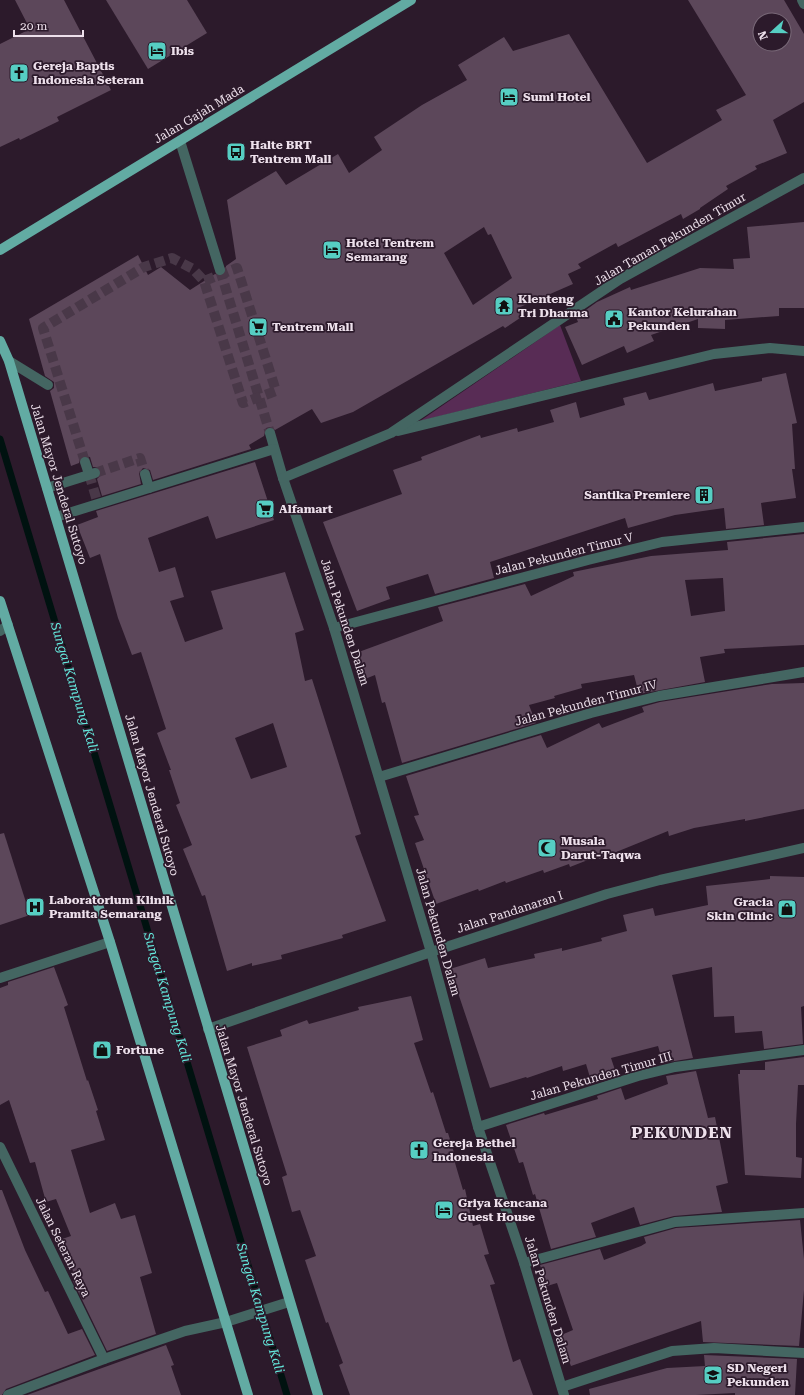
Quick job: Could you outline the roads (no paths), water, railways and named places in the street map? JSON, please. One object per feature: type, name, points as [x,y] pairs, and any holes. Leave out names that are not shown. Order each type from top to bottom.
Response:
[{"type":"main road","name":"Jalan Gajah Mada","points":[[0,250],[411,0]]},
{"type":"main road","name":"Jalan Mayor Jenderal Sutoyo","points":[[0,341],[8,361],[56,517],[318,1395]]},
{"type":"main road","points":[[0,601],[4,628],[110,942],[248,1395]]},
{"type":"street","points":[[802,0],[804,4]]},
{"type":"street","points":[[180,141],[220,270]]},
{"type":"street","name":"Jalan Taman Pekunden Timur","points":[[391,433],[620,279],[804,178]]},
{"type":"street","name":"Jalan Taman Pekunden Timur","points":[[283,478],[391,433],[714,354],[770,348],[804,351]]},
{"type":"street","points":[[8,361],[48,385]]},
{"type":"street","name":"Jalan Pekunden Dalam","points":[[270,433],[283,478],[334,628],[431,952],[478,1127],[524,1263],[563,1391]]},
{"type":"street","points":[[56,517],[274,449]]},
{"type":"street","points":[[47,488],[92,473],[85,462]]},
{"type":"street","points":[[145,474],[149,488]]},
{"type":"street","name":"Jalan Pekunden Timur V","points":[[334,628],[588,560],[662,542],[804,527]]},
{"type":"street","name":"Jalan Pekunden Timur IV","points":[[379,777],[591,713],[659,696],[804,672]]},
{"type":"street","name":"Jalan Pandanaran I","points":[[208,1028],[431,952],[614,892],[660,880],[804,848]]},
{"type":"street","points":[[0,978],[110,942]]},
{"type":"street","name":"Jalan Pekunden Timur III","points":[[478,1127],[638,1076],[675,1067],[804,1050]]},
{"type":"street","name":"Jalan Seteran Raya","points":[[0,1146],[104,1359]]},
{"type":"street","points":[[524,1263],[675,1222],[804,1213]]},
{"type":"street","points":[[8,1395],[104,1359],[185,1331],[238,1319],[290,1302]]},
{"type":"street","points":[[563,1391],[672,1351],[707,1348],[804,1353]]},
{"type":"waterway","name":"Sungai Kampung Kali","points":[[0,439],[287,1395]]},
{"type":"tunnel","points":[[85,462],[43,328],[144,267],[172,258],[193,269],[204,281],[243,403],[276,391],[237,268],[204,281]]},
{"type":"tunnel","points":[[220,270],[270,433]]},
{"type":"tunnel","points":[[95,473],[140,458],[145,474]]},
{"type":"tunnel","points":[[89,474],[98,504]]},
{"type":"place","name":"Ibis","points":[[157,51]]},
{"type":"place","name":"Gereja Baptis Indonesia Seteran","points":[[19,73]]},
{"type":"place","name":"Sumi Hotel","points":[[509,97]]},
{"type":"place","name":"Halte BRT Tentrem Mall","points":[[236,152]]},
{"type":"place","name":"Hotel Tentrem Semarang","points":[[332,250]]},
{"type":"place","name":"Klenteng Tri Dharma","points":[[504,306]]},
{"type":"place","name":"Kantor Kelurahan Pekunden","points":[[614,319]]},
{"type":"place","name":"Tentrem Mall","points":[[258,327]]},
{"type":"place","name":"Santika Premiere","points":[[704,495]]},
{"type":"place","name":"Alfamart","points":[[265,509]]},
{"type":"place","name":"Musala Darut-Taqwa","points":[[547,848]]},
{"type":"place","name":"Laboratorium Klinik Pramita Semarang","points":[[35,907]]},
{"type":"place","name":"Gracia Skin Clinic","points":[[787,909]]},
{"type":"place","name":"Fortune","points":[[102,1050]]},
{"type":"place","name":"Gereja Bethel Indonesia","points":[[419,1150]]},
{"type":"place","name":"Griya Kencana Guest House","points":[[444,1210]]},
{"type":"place","name":"SD Negeri Pekunden","points":[[713,1375]]},
{"type":"district","name":"PEKUNDEN","points":[[682,1132]]}]
